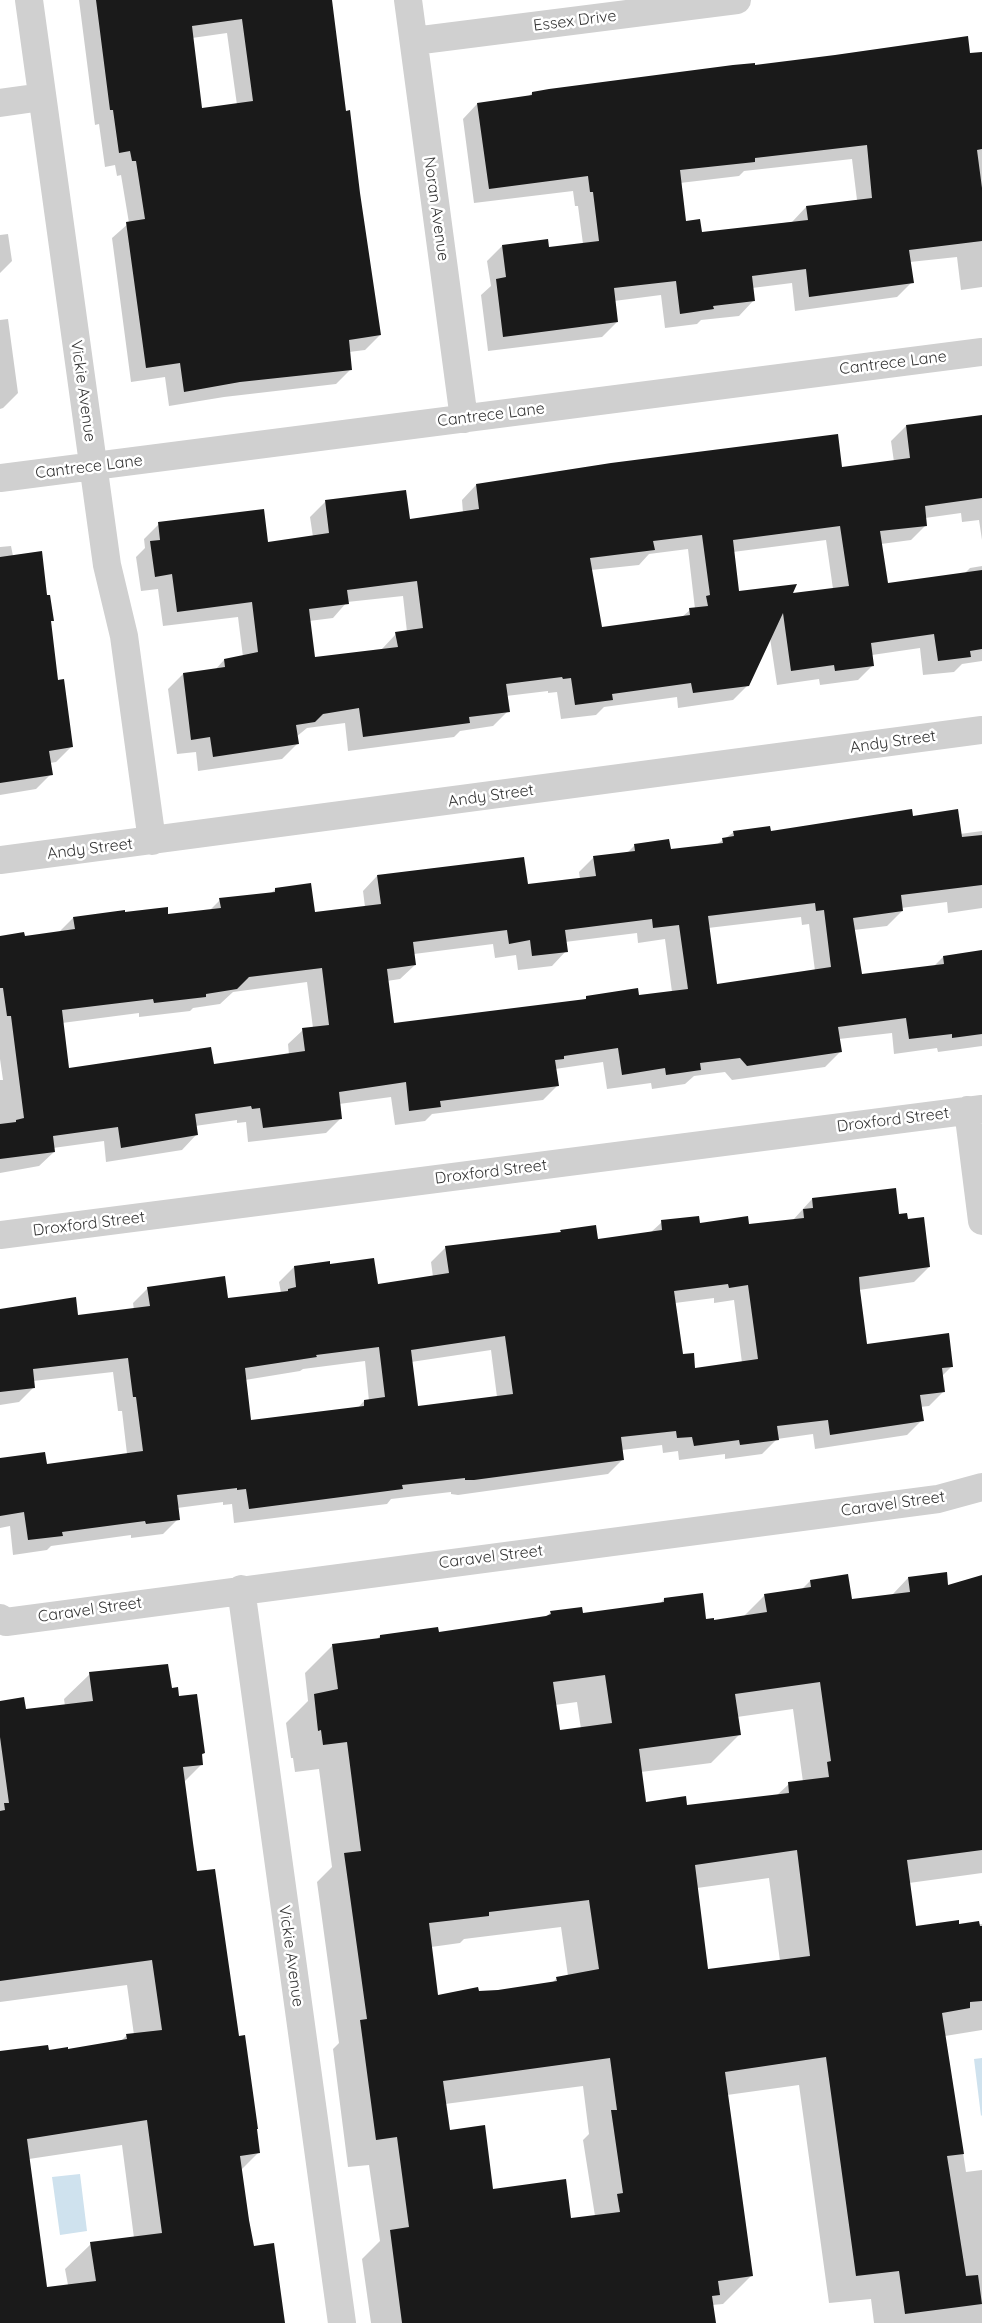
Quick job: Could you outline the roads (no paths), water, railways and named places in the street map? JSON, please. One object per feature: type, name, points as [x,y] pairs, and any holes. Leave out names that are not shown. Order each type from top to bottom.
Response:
[{"type":"street","name":"Vickie Avenue","points":[[29,0],[107,565],[124,636],[152,841]]},
{"type":"street","name":"Noran Avenue","points":[[408,0],[464,419]]},
{"type":"street","name":"Essex Drive","points":[[414,41],[737,0]]},
{"type":"street","points":[[0,103],[42,97]]},
{"type":"street","name":"Cantrece Lane","points":[[0,478],[982,352]]},
{"type":"street","name":"Andy Street","points":[[0,860],[982,730]]},
{"type":"street","points":[[975,1110],[982,1221]]},
{"type":"street","name":"Droxford Street","points":[[0,1235],[975,1110]]},
{"type":"street","name":"Caravel Street","points":[[0,1618],[6,1622],[241,1589],[938,1499],[982,1487]]},
{"type":"street","name":"Vickie Avenue","points":[[241,1589],[342,2323]]},
{"type":"water","points":[[982,2058],[982,2115],[981,2116],[974,2059]]},
{"type":"water","points":[[80,2174],[87,2231],[60,2235],[52,2177]]}]
